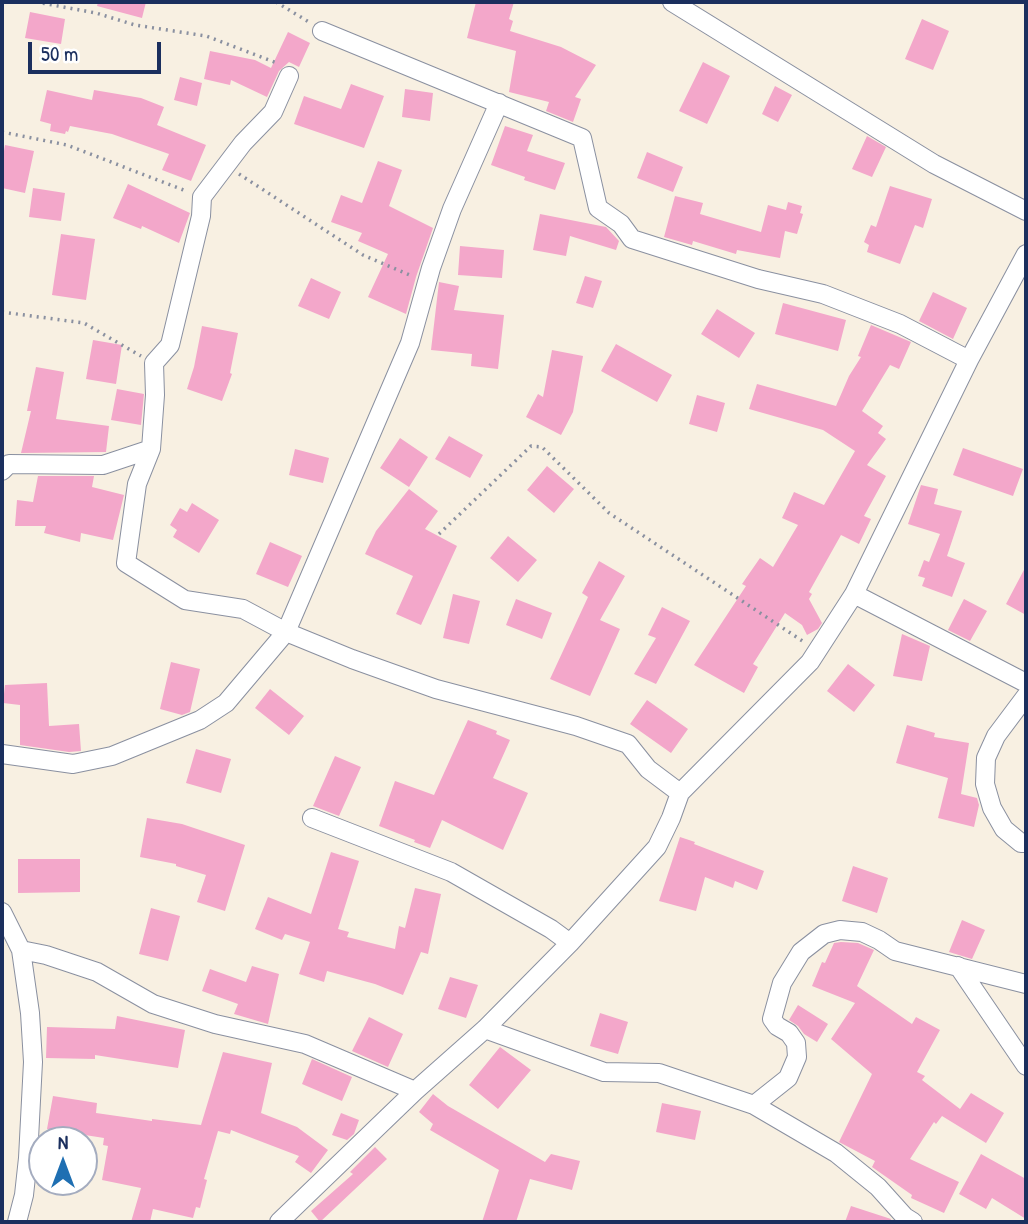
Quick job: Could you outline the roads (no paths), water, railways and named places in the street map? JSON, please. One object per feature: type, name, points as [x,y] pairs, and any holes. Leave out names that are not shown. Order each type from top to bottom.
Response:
[{"type":"street","points":[[672,2],[934,164],[1026,211]]},
{"type":"street","points":[[322,31],[582,138],[598,208],[621,224],[632,239],[758,279],[823,294],[900,324],[969,360]]},
{"type":"street","points":[[289,76],[273,112],[225,165],[202,197],[201,216],[170,345],[154,363],[155,395],[150,449],[137,485],[126,563],[185,600],[243,609],[286,632],[436,689],[576,726],[628,744],[648,769],[680,793]]},
{"type":"street","points":[[2,754],[73,764],[112,756],[200,720],[226,703],[286,632],[410,343],[452,209],[499,103]]},
{"type":"street","points":[[282,1222],[415,1091],[485,1029],[570,943],[656,848],[680,793],[810,663],[854,594],[969,360],[1026,254]]},
{"type":"street","points":[[2,471],[9,464],[103,465],[150,449]]},
{"type":"street","points":[[854,594],[1026,683]]},
{"type":"street","points":[[1026,696],[996,736],[986,758],[985,784],[992,808],[1004,829],[1026,843]]},
{"type":"street","points":[[312,818],[451,872],[551,929],[570,943]]},
{"type":"street","points":[[2,912],[21,950],[30,1013],[33,1062],[28,1158],[24,1195],[17,1222]]},
{"type":"street","points":[[754,1105],[788,1078],[797,1057],[796,1043],[789,1033],[777,1026],[772,1019],[782,982],[801,952],[824,934],[840,930],[862,932],[895,951],[1026,984]]},
{"type":"street","points":[[21,950],[46,955],[97,972],[153,1004],[215,1024],[305,1044],[415,1091]]},
{"type":"street","points":[[958,966],[1026,1066]]},
{"type":"street","points":[[485,1029],[604,1072],[659,1073],[754,1105],[836,1153],[878,1187],[905,1217],[914,1222]]}]
